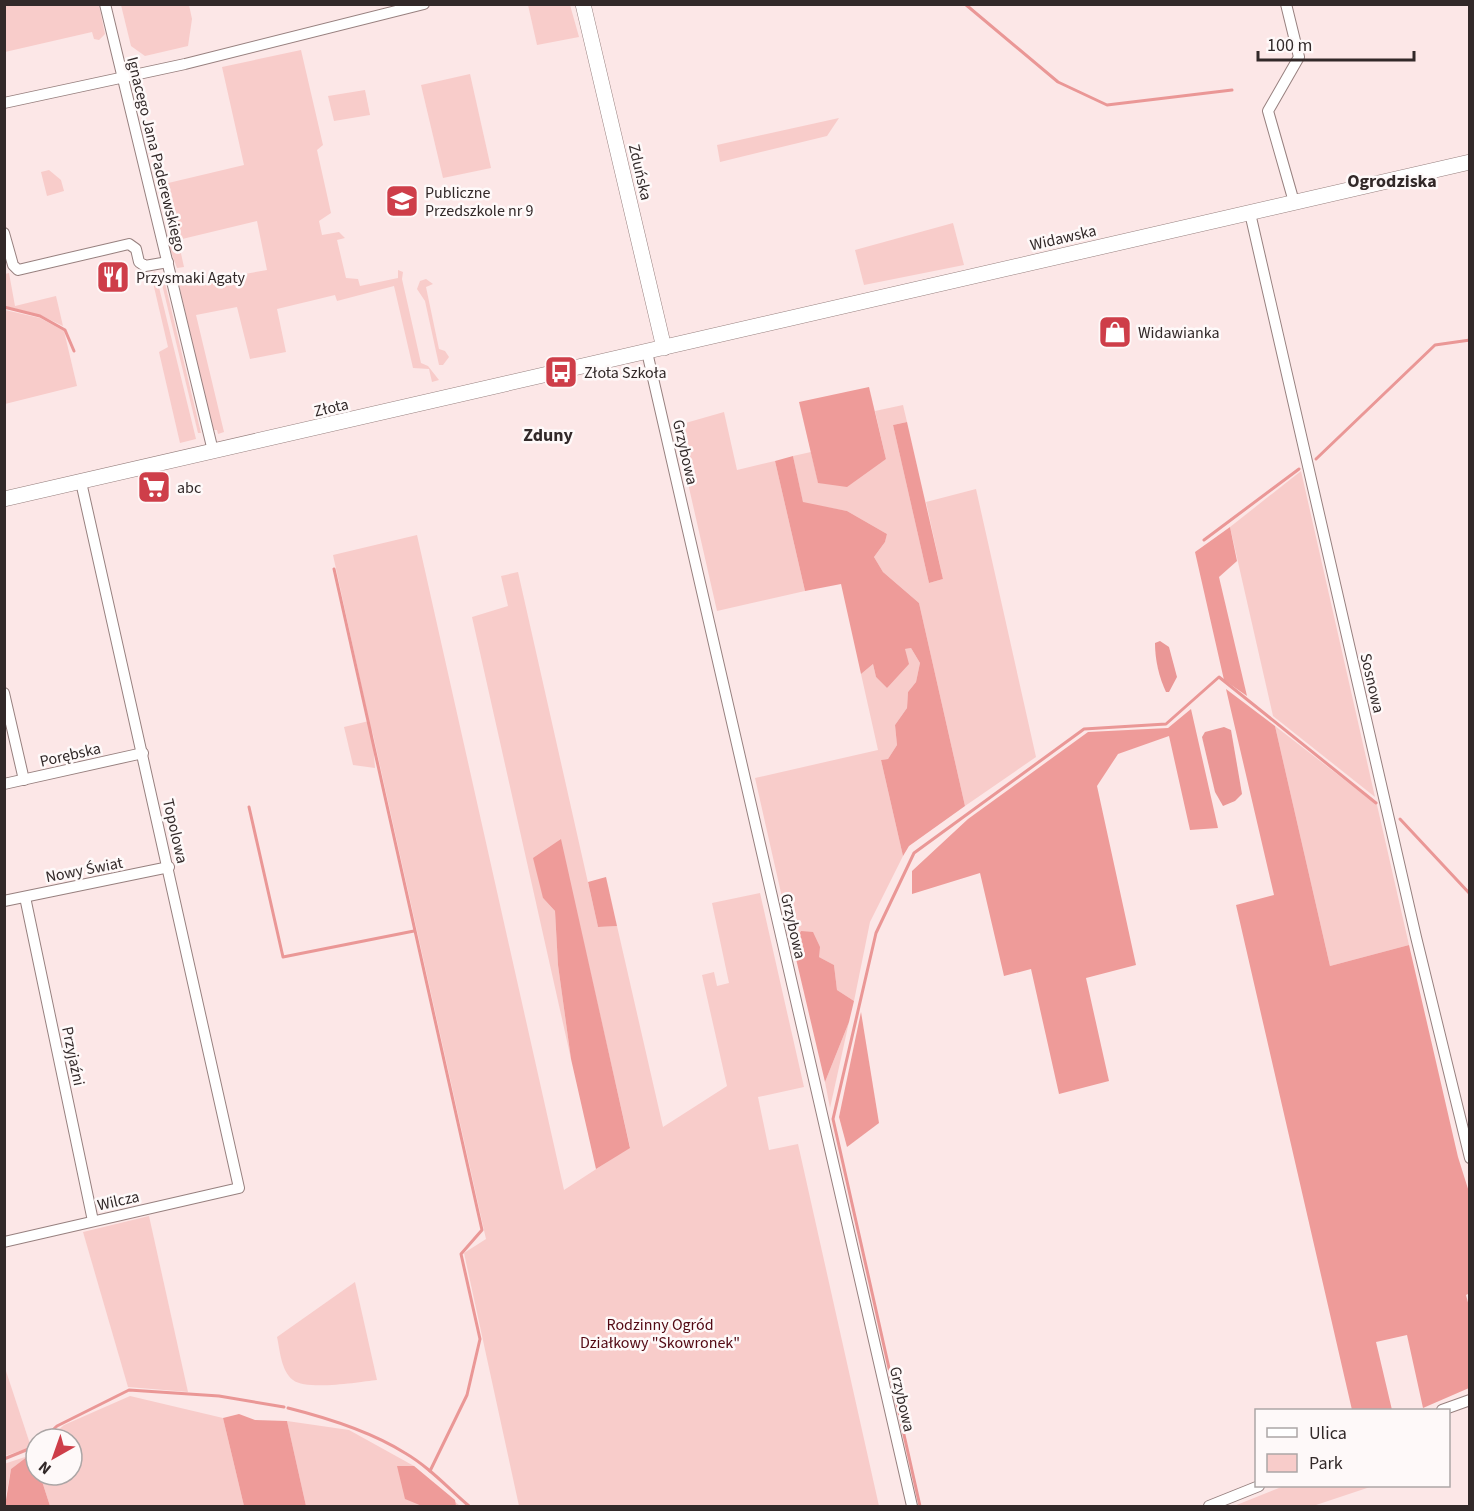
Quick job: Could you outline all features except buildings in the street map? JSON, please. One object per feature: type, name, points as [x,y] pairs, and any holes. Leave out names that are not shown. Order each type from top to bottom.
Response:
[{"type":"street","name":"Ignacego Jana Paderewskiego","points":[[105,4],[213,451]]},
{"type":"street","points":[[4,103],[123,78],[424,4]]},
{"type":"street","name":"Zduńska","points":[[583,4],[664,348]]},
{"type":"street","points":[[1286,4],[1299,57],[1268,111],[1294,202]]},
{"type":"street","name":"Widawska","points":[[664,348],[1470,162]]},
{"type":"street","name":"Sosnowa","points":[[1250,213],[1421,959],[1470,1158]]},
{"type":"street","points":[[4,232],[12,265],[18,270],[129,244],[136,249],[140,262],[145,266],[168,262]]},
{"type":"street","name":"Złota","points":[[4,499],[664,348]]},
{"type":"street","name":"Grzybowa","points":[[647,352],[912,1506]]},
{"type":"street","name":"Topolowa","points":[[81,482],[239,1188]]},
{"type":"street","points":[[4,693],[24,780]]},
{"type":"street","name":"Porębska","points":[[4,784],[143,753]]},
{"type":"street","name":"Nowy Świat","points":[[4,901],[169,867]]},
{"type":"street","name":"Przyjaźni","points":[[25,897],[93,1221]]},
{"type":"street","name":"Wilcza","points":[[4,1242],[239,1188]]},
{"type":"street","points":[[1445,1409],[1470,1400]]},
{"type":"street","points":[[1209,1506],[1255,1487]]},
{"type":"green space","points":[[4,5],[99,5],[105,34],[99,40],[94,39],[92,32],[5,52]]},
{"type":"green space","points":[[121,5],[189,5],[192,19],[188,46],[145,56],[131,46]]},
{"type":"green space","points":[[528,5],[570,5],[579,37],[537,45]]},
{"type":"green space","points":[[301,50],[323,145],[317,150],[331,213],[319,221],[322,235],[339,232],[345,238],[337,240],[346,278],[358,279],[360,286],[398,278],[398,270],[403,272],[402,279],[421,363],[428,366],[439,380],[432,382],[429,369],[413,368],[394,286],[337,301],[335,295],[277,309],[286,352],[250,359],[237,307],[196,315],[224,432],[218,434],[217,430],[213,430],[178,281],[186,276],[189,284],[267,270],[257,221],[178,240],[164,184],[244,165],[222,67]]},
{"type":"green space","points":[[470,74],[491,168],[443,178],[421,85]]},
{"type":"green space","points":[[365,90],[370,115],[334,121],[328,96]]},
{"type":"green space","points":[[839,118],[827,136],[720,162],[717,145]]},
{"type":"green space","points":[[49,170],[61,180],[64,191],[47,196],[41,172]]},
{"type":"green space","points":[[953,223],[964,265],[864,285],[855,250]]},
{"type":"green space","points":[[178,240],[184,267],[177,268],[168,244]]},
{"type":"green space","points":[[155,271],[196,439],[180,443],[159,352],[168,347],[151,274]]},
{"type":"green space","points":[[159,272],[163,275],[201,433],[198,433]]},
{"type":"green space","points":[[9,273],[15,306],[56,296],[63,326],[40,315],[5,306],[5,274]]},
{"type":"green space","points":[[426,279],[433,284],[426,287],[439,349],[445,351],[449,357],[443,365],[439,365],[425,301],[417,289],[420,281]]},
{"type":"green space","points":[[5,310],[40,318],[64,331],[77,386],[5,404]]},
{"type":"green space","points":[[903,405],[907,422],[893,425],[929,583],[943,579],[926,502],[976,489],[1036,757],[965,806],[919,603],[883,572],[874,557],[885,542],[887,534],[847,511],[803,503],[793,456],[811,452],[818,482],[886,459],[875,411]]},
{"type":"green space","points":[[724,412],[737,470],[775,461],[805,591],[717,611],[675,426]]},
{"type":"green space","points":[[1301,471],[1375,797],[1273,716],[1230,527]]},
{"type":"green space","name":"Rodzinny Ogród Działkowy \"Skowronek\"","points":[[417,535],[564,1190],[630,1147],[560,839],[543,898],[555,911],[558,965],[571,1059],[472,617],[508,606],[501,576],[518,572],[598,927],[617,926],[663,1127],[727,1086],[702,975],[714,972],[717,986],[729,983],[712,903],[760,893],[804,1087],[758,1097],[769,1150],[798,1144],[879,1506],[519,1506],[464,1253],[486,1239],[372,730],[375,768],[353,765],[344,727],[369,721],[333,555]]},
{"type":"green space","points":[[911,648],[920,663],[916,682],[908,692],[907,708],[895,725],[897,745],[888,759],[881,760],[903,856],[870,922],[854,1001],[837,990],[834,965],[819,957],[801,931],[793,946],[755,778],[878,750],[861,674],[873,664],[876,677],[887,688],[904,649]]},
{"type":"green space","points":[[1275,726],[1377,805],[1409,945],[1330,966]]},
{"type":"green space","points":[[849,1022],[830,1108],[825,1082]]},
{"type":"green space","points":[[149,1216],[188,1392],[128,1387],[83,1232]]},
{"type":"green space","points":[[355,1282],[377,1380],[310,1385],[293,1380],[283,1366],[277,1337]]},
{"type":"green space","points":[[4,1365],[24,1427],[24,1449],[4,1456]]},
{"type":"green space","points":[[130,1396],[223,1418],[244,1506],[50,1506],[44,1487],[84,1487],[84,1427],[62,1427]]},
{"type":"green space","points":[[287,1421],[349,1430],[414,1466],[460,1506],[306,1506]]},
{"type":"green space","points":[[24,1457],[11,1469],[4,1506],[4,1464]]},
{"type":"green space","points":[[1282,1487],[1370,1487],[1313,1506],[1234,1506]]},
{"type":"shaded area","points":[[869,387],[886,459],[847,487],[818,483],[799,402]]},
{"type":"shaded area","points":[[907,422],[943,579],[929,583],[893,425]]},
{"type":"shaded area","points":[[793,456],[803,502],[847,511],[887,534],[885,542],[874,557],[883,572],[919,603],[965,806],[909,846],[903,856],[881,760],[888,759],[897,745],[895,725],[907,708],[908,692],[916,682],[920,663],[911,648],[905,649],[909,664],[887,688],[876,677],[873,664],[861,674],[841,584],[805,591],[775,461]]},
{"type":"shaded area","points":[[1230,527],[1237,561],[1219,577],[1247,696],[1224,680],[1195,552]]},
{"type":"shaded area","points":[[1160,641],[1169,647],[1177,677],[1169,692],[1166,692],[1159,674],[1155,643]]},
{"type":"shaded area","points":[[1226,689],[1275,726],[1330,966],[1409,945],[1458,1157],[1469,1192],[1470,1293],[1466,1295],[1470,1310],[1469,1388],[1423,1408],[1407,1335],[1376,1342],[1392,1409],[1352,1409],[1236,905],[1274,895]]},
{"type":"shaded area","points":[[1191,709],[1218,828],[1190,830],[1169,736],[1118,754],[1097,786],[1136,965],[1086,978],[1109,1081],[1059,1094],[1031,969],[1004,976],[980,873],[912,894],[912,871],[968,819],[1088,732],[1168,728]]},
{"type":"shaded area","points":[[1224,727],[1231,730],[1242,794],[1235,801],[1223,806],[1215,792],[1202,737],[1205,732]]},
{"type":"shaded area","points":[[561,839],[630,1148],[596,1169],[571,1059],[558,965],[555,911],[543,898],[533,858]]},
{"type":"shaded area","points":[[606,877],[617,926],[598,927],[588,882]]},
{"type":"shaded area","points":[[801,931],[813,932],[820,947],[819,957],[834,965],[837,990],[854,1001],[849,1022],[825,1082],[793,946]]},
{"type":"shaded area","points":[[861,1012],[879,1123],[847,1147],[839,1117]]},
{"type":"shaded area","points":[[239,1414],[255,1420],[287,1421],[306,1506],[244,1506],[223,1418]]},
{"type":"shaded area","points":[[24,1459],[24,1487],[44,1487],[50,1506],[5,1506],[11,1469]]},
{"type":"shaded area","points":[[397,1466],[414,1466],[455,1500],[456,1506],[422,1506],[405,1499]]},
{"type":"waterway","points":[[965,4],[1058,82],[1107,105],[1232,90]]},
{"type":"waterway","points":[[4,307],[40,316],[65,330],[74,351]]},
{"type":"waterway","points":[[1316,459],[1435,345],[1470,340]]},
{"type":"waterway","points":[[1204,540],[1299,469]]},
{"type":"waterway","points":[[334,569],[482,1230],[461,1254],[480,1339],[467,1395],[430,1471]]},
{"type":"waterway","points":[[920,1506],[833,1119],[876,933],[914,853],[1084,729],[1166,724],[1219,677],[1376,803]]},
{"type":"waterway","points":[[249,807],[283,957],[414,931]]},
{"type":"waterway","points":[[1400,819],[1470,894]]},
{"type":"waterway","points":[[56,1427],[129,1390],[219,1396],[284,1407]]},
{"type":"waterway","points":[[288,1408],[348,1426],[392,1445],[422,1465],[469,1506]]},
{"type":"waterway","points":[[4,1459],[24,1451]]},
{"type":"place","name":"Publiczne Przedszkole nr 9","points":[[402,201]]},
{"type":"place","name":"Przysmaki Agaty","points":[[113,277]]},
{"type":"place","name":"Widawianka","points":[[1115,332]]},
{"type":"place","name":"Złota Szkoła","points":[[561,372]]},
{"type":"place","name":"abc","points":[[154,487]]},
{"type":"district","name":"Ogrodziska","points":[[1392,181]]},
{"type":"district","name":"Zduny","points":[[548,435]]}]
